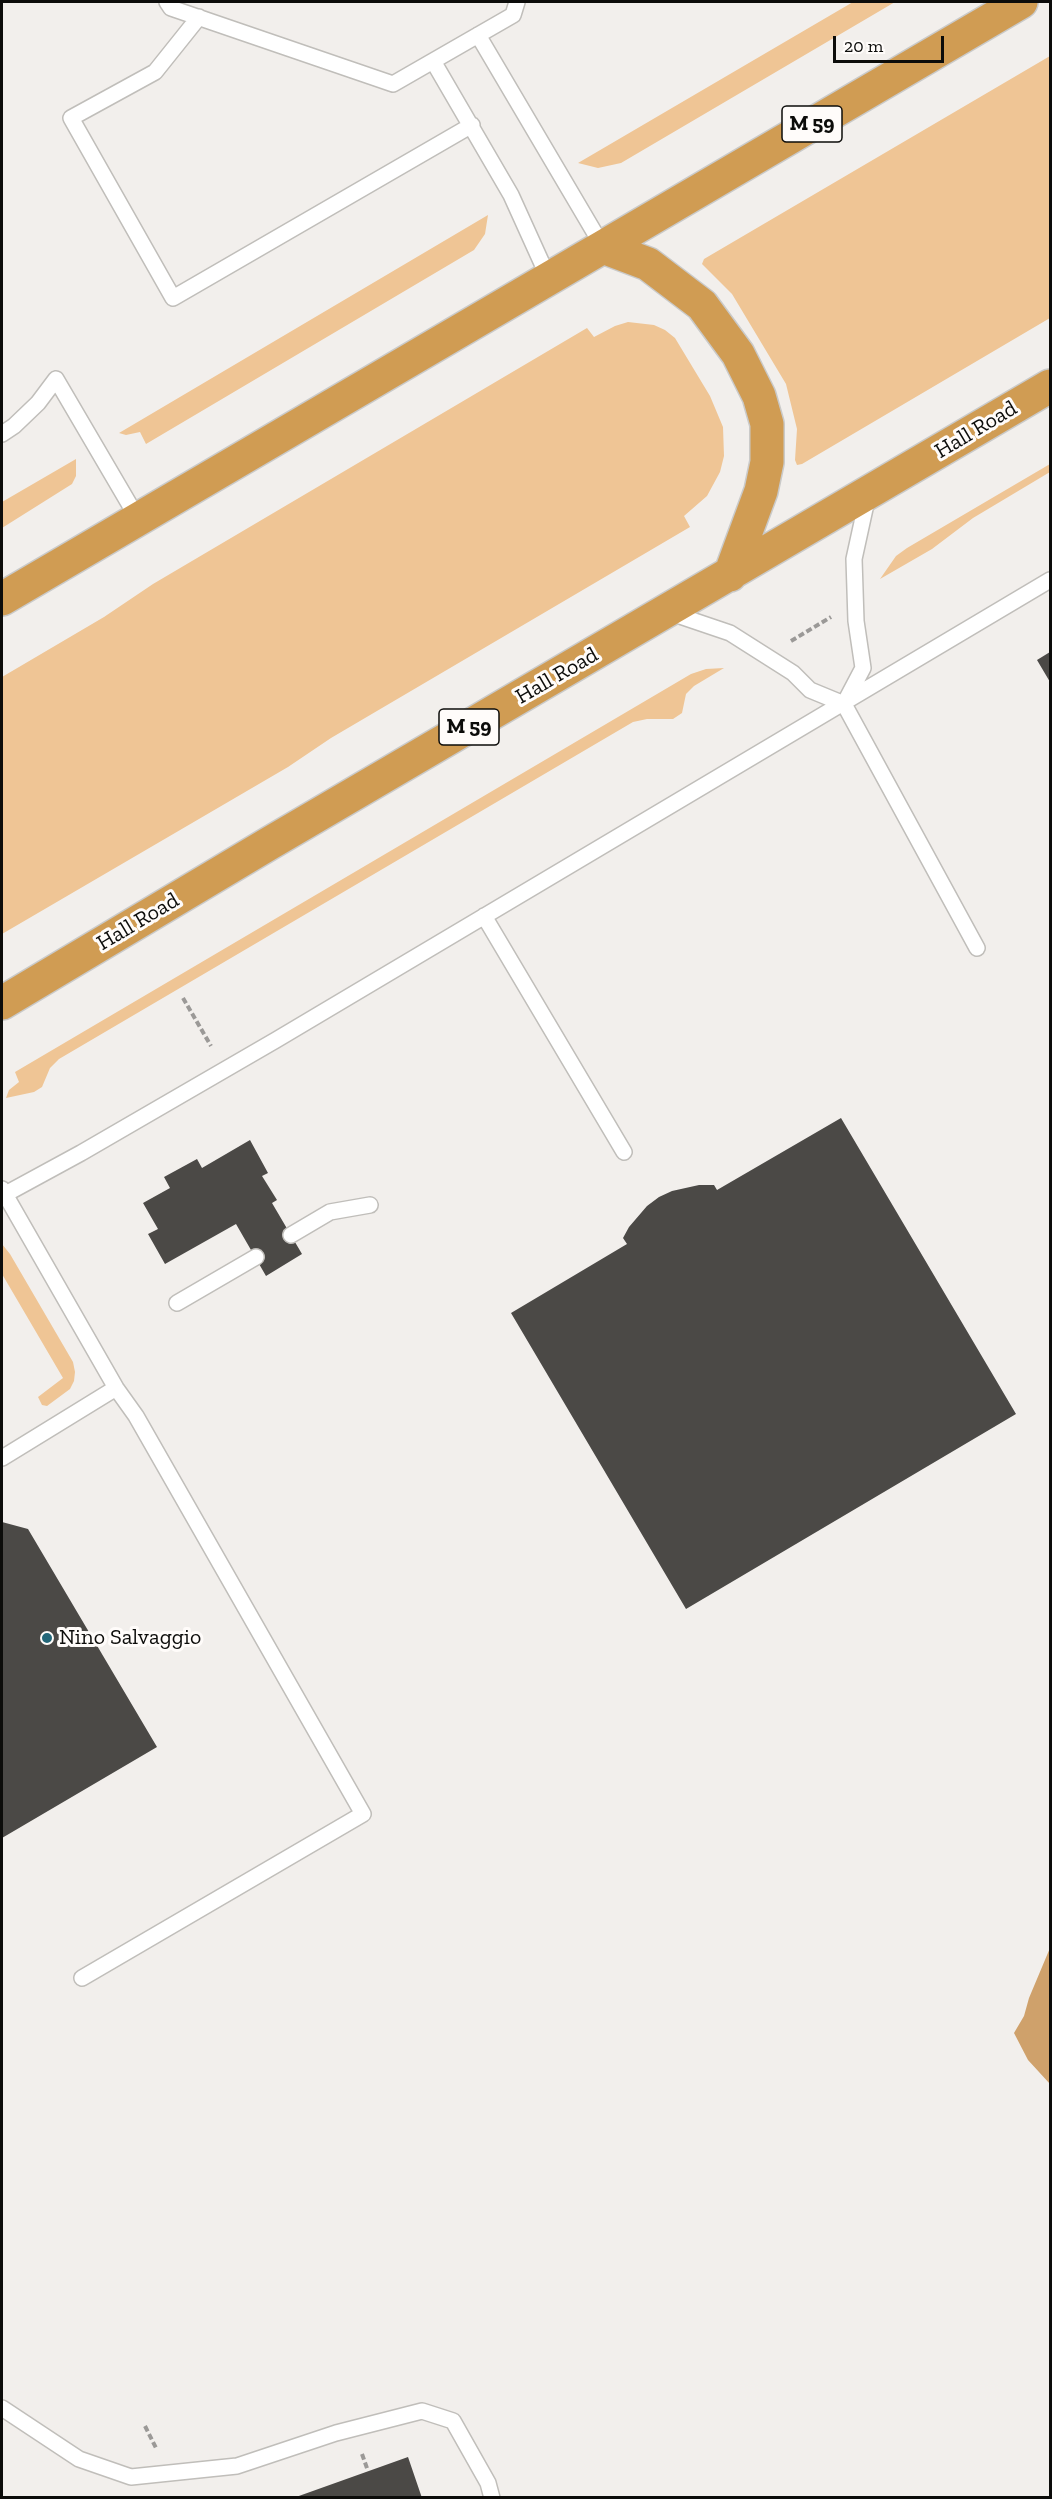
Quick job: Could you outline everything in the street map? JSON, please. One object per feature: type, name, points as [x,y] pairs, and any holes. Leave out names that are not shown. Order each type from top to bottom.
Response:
[{"type":"highway","name":"M 59","points":[[2,599],[1021,2]]},
{"type":"highway","points":[[603,247],[648,264],[702,305],[738,354],[759,396],[767,424],[767,462],[760,491],[730,575]]},
{"type":"highway","name":"Hall Road","points":[[2,1003],[270,843],[868,495],[1050,386]]},
{"type":"lane","points":[[167,2],[171,8],[393,84],[513,15],[517,2]]},
{"type":"lane","points":[[198,17],[155,72],[71,118],[173,298],[472,125]]},
{"type":"lane","points":[[478,35],[603,247]]},
{"type":"lane","points":[[434,61],[520,212],[549,279]]},
{"type":"lane","points":[[2,434],[15,426],[38,403],[56,379],[138,519]]},
{"type":"lane","points":[[844,704],[863,668],[856,621],[854,559],[868,495]]},
{"type":"lane","points":[[82,1978],[363,1814],[140,1422],[116,1388],[2,1193],[215,1076],[1050,580]]},
{"type":"lane","points":[[668,612],[730,633],[784,667],[810,690],[844,704],[977,948]]},
{"type":"lane","points":[[484,916],[624,1152]]},
{"type":"lane","points":[[291,1235],[330,1212],[370,1204]]},
{"type":"lane","points":[[177,1303],[256,1257]]},
{"type":"lane","points":[[2,1458],[116,1388]]},
{"type":"lane","points":[[2,2408],[79,2459],[130,2477],[237,2466],[336,2433],[422,2411],[453,2421],[488,2483],[492,2498]]},
{"type":"path","points":[[785,644],[834,615]]},
{"type":"path","points":[[183,998],[211,1046]]},
{"type":"path","points":[[145,2426],[156,2449]]},
{"type":"path","points":[[360,2450],[368,2471]]},
{"type":"shaded area","points":[[853,2],[895,2],[621,163],[598,168],[578,163]]},
{"type":"shaded area","points":[[1050,56],[1050,318],[797,465],[795,460],[797,429],[786,384],[732,294],[702,264],[704,259]]},
{"type":"shaded area","points":[[488,215],[485,234],[474,250],[146,444],[140,432],[126,435],[119,433]]},
{"type":"shaded area","points":[[628,322],[654,325],[675,338],[710,396],[723,427],[724,456],[720,472],[707,496],[684,516],[690,527],[331,738],[288,767],[2,934],[2,677],[104,617],[153,584],[587,328],[594,337]]},
{"type":"shaded area","points":[[76,459],[76,476],[72,484],[2,528],[2,502]]},
{"type":"shaded area","points":[[1050,464],[1050,472],[973,518],[932,549],[880,579],[896,556],[907,548]]},
{"type":"shaded area","points":[[724,668],[694,686],[686,694],[682,713],[673,719],[647,719],[633,722],[59,1059],[50,1068],[42,1087],[34,1092],[6,1098],[9,1090],[19,1082],[15,1072],[691,674],[706,669]]},
{"type":"shaded area","points":[[2,1244],[73,1362],[74,1381],[70,1389],[47,1406],[42,1405],[38,1397],[63,1378],[2,1274]]},
{"type":"shaded area","points":[[1050,1948],[1050,2084],[1028,2060],[1014,2033],[1024,2016]]},
{"type":"building","points":[[1050,652],[1050,682],[1037,660]]},
{"type":"building","points":[[841,1118],[1016,1414],[686,1609],[511,1313],[627,1244],[623,1238],[629,1227],[647,1206],[659,1197],[672,1191],[699,1185],[714,1185],[717,1190]]},
{"type":"building","points":[[250,1140],[268,1173],[262,1176],[277,1200],[272,1203],[302,1254],[266,1276],[236,1224],[165,1264],[148,1234],[158,1229],[143,1203],[170,1188],[164,1177],[197,1159],[202,1168]]},
{"type":"building","name":"Nino Salvaggio","points":[[2,1522],[28,1529],[157,1747],[2,1838]]},
{"type":"building","points":[[408,2457],[422,2498],[296,2498],[296,2497]]},
{"type":"place","name":"Nino Salvaggio","points":[[47,1638]]}]
